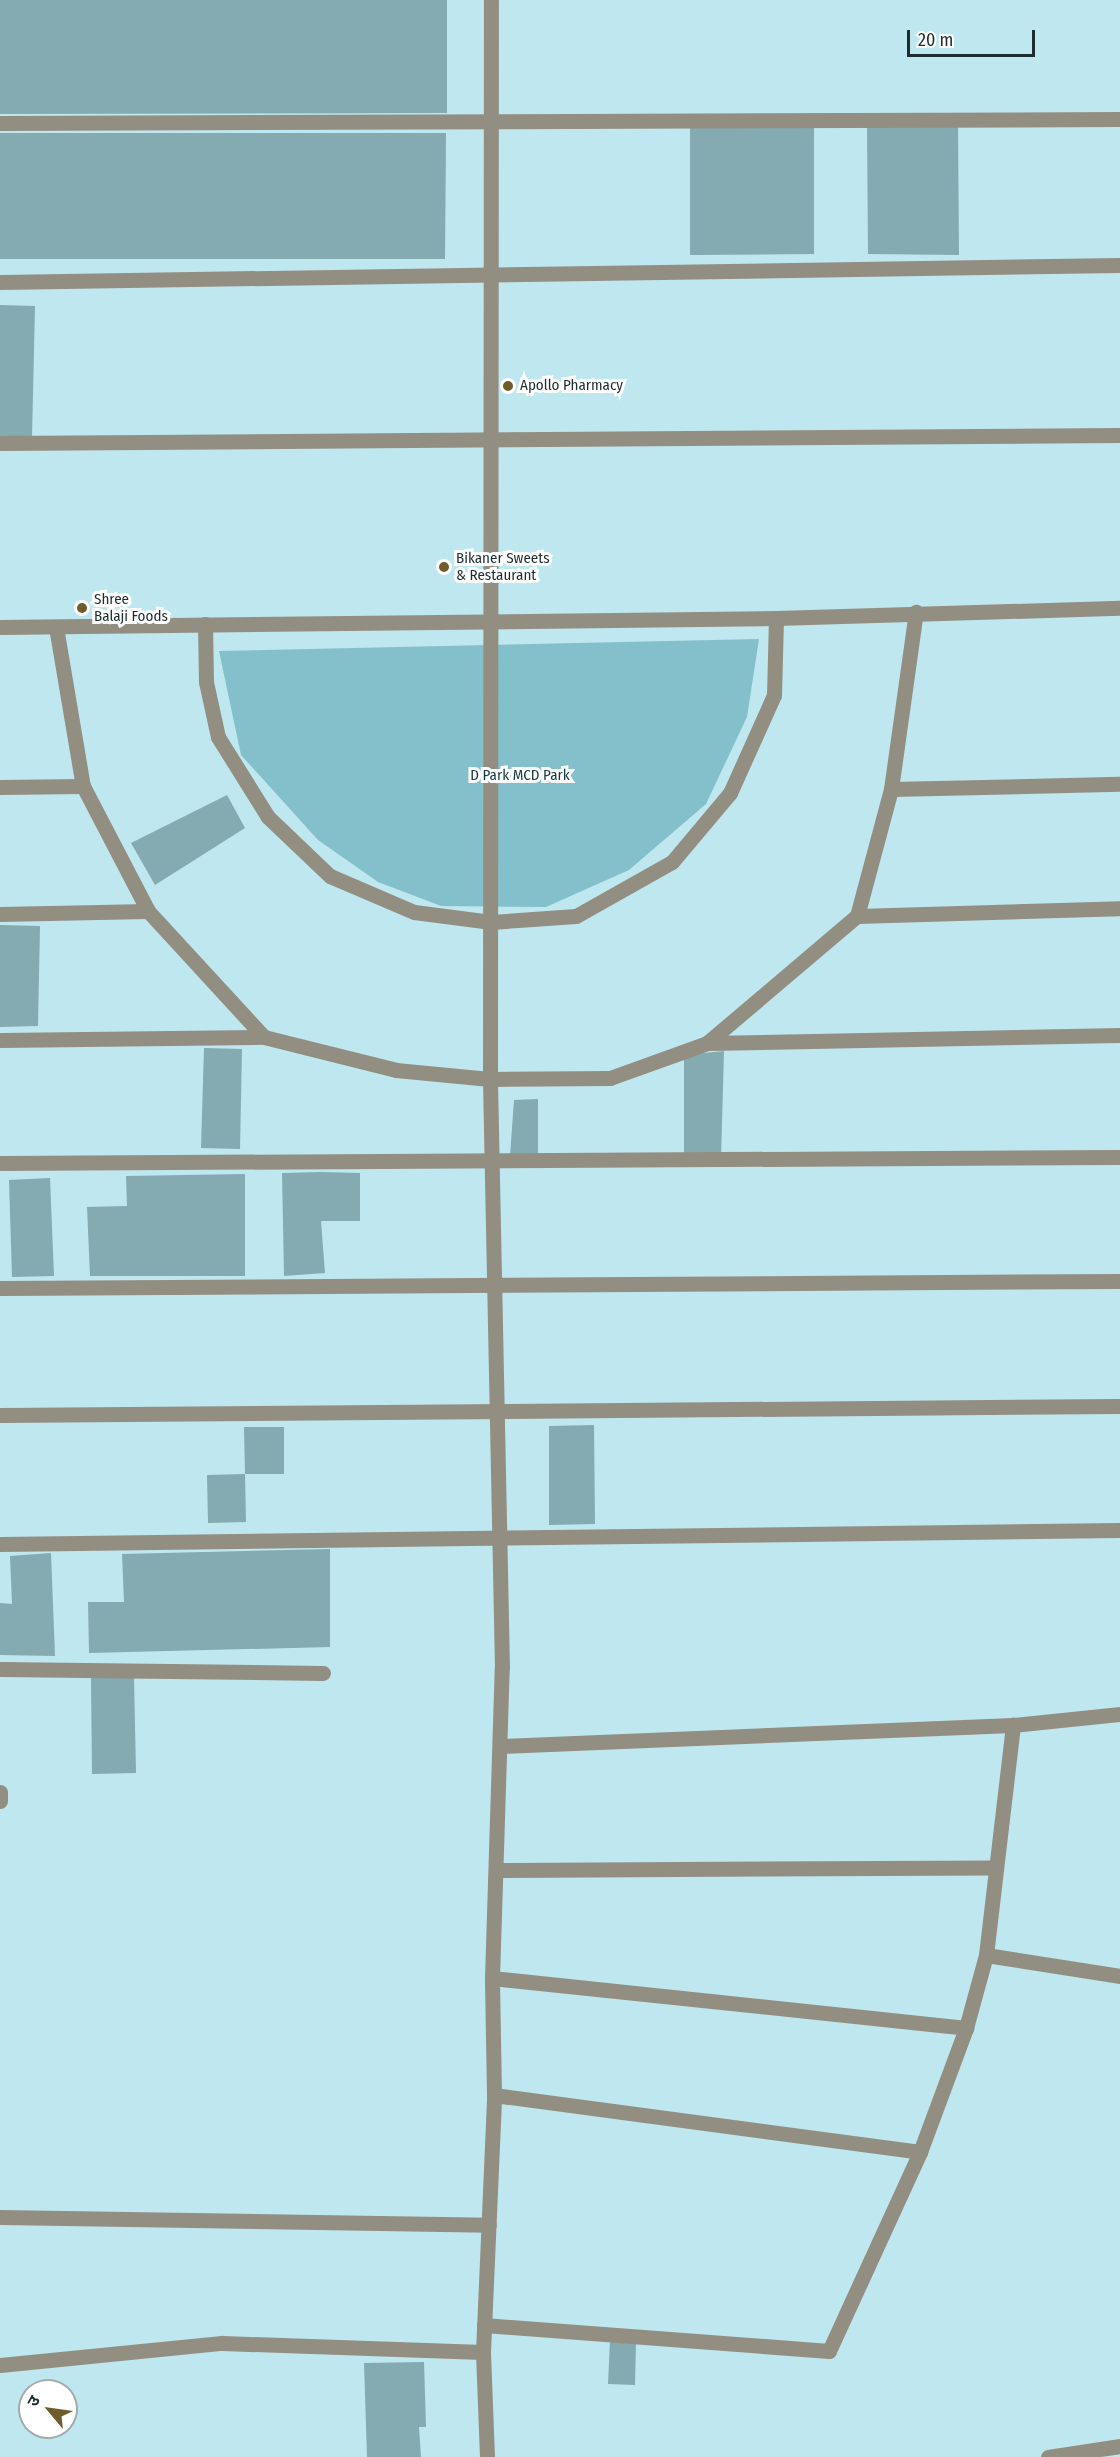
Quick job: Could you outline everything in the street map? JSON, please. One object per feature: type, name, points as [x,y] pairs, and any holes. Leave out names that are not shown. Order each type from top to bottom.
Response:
[{"type":"street","points":[[487,2457],[483,2352],[494,2095],[492,1978],[498,1870],[501,1537],[499,1413],[493,1285],[490,1079],[490,0]]},
{"type":"street","points":[[0,123],[1120,119]]},
{"type":"street","points":[[0,282],[1120,265]]},
{"type":"street","points":[[0,443],[1120,435]]},
{"type":"street","points":[[0,627],[776,618],[915,612],[1120,608]]},
{"type":"street","points":[[707,1043],[856,916],[891,789],[915,612]]},
{"type":"street","points":[[204,624],[206,682],[218,737],[268,817],[330,876],[414,912],[491,922],[576,916],[672,862],[730,794],[774,695],[776,618]]},
{"type":"street","points":[[56,627],[83,786],[148,911],[264,1037]]},
{"type":"street","points":[[891,789],[1120,784]]},
{"type":"street","points":[[0,787],[83,786]]},
{"type":"street","points":[[856,916],[1120,908]]},
{"type":"street","points":[[0,914],[148,911]]},
{"type":"street","points":[[0,1040],[264,1037],[396,1070],[490,1079],[610,1078],[707,1043],[1120,1035]]},
{"type":"street","points":[[0,1163],[1120,1157]]},
{"type":"street","points":[[0,1288],[1120,1281]]},
{"type":"street","points":[[0,1415],[499,1413],[1120,1406]]},
{"type":"street","points":[[0,1544],[1120,1530]]},
{"type":"street","points":[[0,1669],[323,1673]]},
{"type":"street","points":[[500,1746],[1013,1725],[1120,1714]]},
{"type":"street","points":[[484,2325],[829,2351],[920,2152],[966,2028],[986,1955],[1013,1725]]},
{"type":"street","points":[[0,1792],[0,1801]]},
{"type":"street","points":[[498,1870],[996,1867]]},
{"type":"street","points":[[986,1955],[1120,1976]]},
{"type":"street","points":[[492,1978],[966,2028]]},
{"type":"street","points":[[494,2095],[920,2152]]},
{"type":"street","points":[[0,2217],[489,2224]]},
{"type":"street","points":[[0,2365],[222,2343],[483,2352]]},
{"type":"street","points":[[1048,2457],[1120,2446]]},
{"type":"green space","name":"D Park MCD Park","points":[[759,639],[747,717],[706,804],[629,870],[546,907],[441,906],[378,882],[318,840],[241,755],[219,651]]},
{"type":"building","points":[[0,0],[447,0],[447,113],[0,114]]},
{"type":"building","points":[[958,123],[959,255],[868,254],[867,125]]},
{"type":"building","points":[[814,125],[814,254],[690,255],[690,126]]},
{"type":"building","points":[[0,133],[446,133],[445,259],[0,259]]},
{"type":"building","points":[[0,305],[35,306],[32,437],[0,436]]},
{"type":"building","points":[[227,795],[245,828],[155,885],[131,843]]},
{"type":"building","points":[[0,925],[40,926],[38,1026],[0,1027]]},
{"type":"building","points":[[204,1048],[242,1049],[240,1149],[201,1148]]},
{"type":"building","points":[[724,1051],[721,1158],[684,1159],[684,1055]]},
{"type":"building","points":[[538,1099],[538,1159],[510,1156],[514,1100]]},
{"type":"building","points":[[282,1173],[360,1173],[360,1221],[321,1221],[325,1273],[284,1276]]},
{"type":"building","points":[[245,1174],[245,1276],[90,1276],[87,1207],[127,1206],[126,1176]]},
{"type":"building","points":[[50,1178],[54,1276],[12,1277],[9,1180]]},
{"type":"building","points":[[594,1425],[595,1524],[549,1525],[549,1426]]},
{"type":"building","points":[[244,1427],[284,1427],[284,1474],[245,1474]]},
{"type":"building","points":[[245,1474],[246,1522],[208,1523],[207,1475]]},
{"type":"building","points":[[330,1549],[330,1647],[89,1653],[88,1602],[124,1602],[122,1554]]},
{"type":"building","points":[[51,1553],[55,1656],[0,1655],[0,1603],[12,1604],[10,1556]]},
{"type":"building","points":[[134,1677],[136,1773],[92,1774],[91,1678]]},
{"type":"building","points":[[610,2340],[636,2341],[635,2385],[608,2384]]},
{"type":"building","points":[[424,2362],[426,2427],[419,2427],[421,2457],[367,2457],[364,2363]]},
{"type":"place","name":"Apollo Pharmacy","points":[[508,386]]},
{"type":"place","name":"Bikaner Sweets & Restaurant","points":[[444,567]]},
{"type":"place","name":"Shree Balaji Foods","points":[[82,608]]}]
